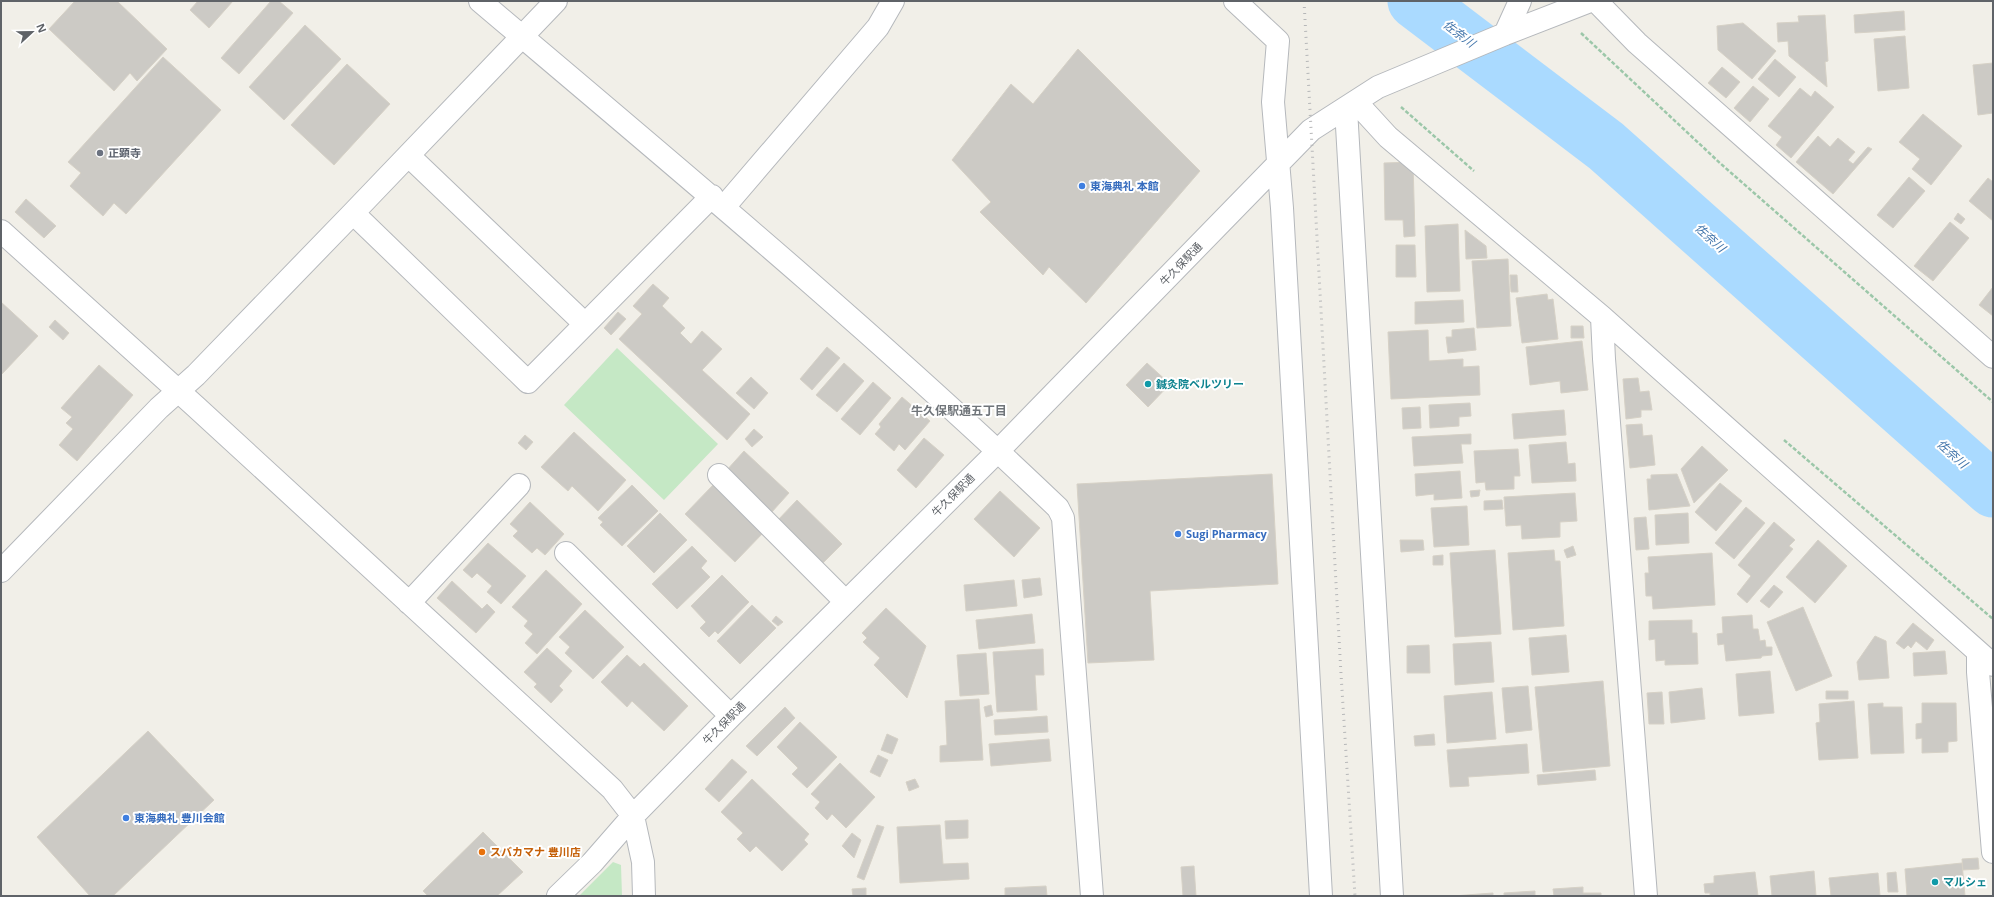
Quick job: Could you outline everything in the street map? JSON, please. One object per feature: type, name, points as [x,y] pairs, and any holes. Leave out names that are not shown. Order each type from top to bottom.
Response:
[{"type":"street","points":[[480,1],[718,202],[998,451],[1058,508],[1063,518],[1092,896]]},
{"type":"street","points":[[1,571],[159,408],[178,391],[409,156],[556,1]]},
{"type":"street","points":[[353,213],[528,382],[585,324],[718,202],[878,27],[892,1]]},
{"type":"street","points":[[1235,1],[1278,41],[1273,102],[1279,164],[1321,896]]},
{"type":"street","points":[[1505,34],[1520,1]]},
{"type":"street","name":"牛久保駅通","points":[[558,896],[592,863],[633,816],[731,716],[998,451],[1311,130],[1351,106],[1378,87],[1559,12],[1590,1]]},
{"type":"street","points":[[1596,1],[1636,43],[1993,357]]},
{"type":"street","points":[[1351,106],[1602,317],[1986,658],[1978,672],[1993,852]]},
{"type":"street","points":[[1351,106],[1392,896]]},
{"type":"street","points":[[409,156],[585,324]]},
{"type":"street","points":[[1,231],[178,391],[612,789],[633,816],[643,862],[644,896]]},
{"type":"street","points":[[1602,317],[1605,375],[1646,896]]},
{"type":"street","points":[[719,475],[846,602]]},
{"type":"street","points":[[409,603],[519,485]]},
{"type":"street","points":[[566,553],[731,716]]},
{"type":"path","points":[[1559,12],[1721,164],[1993,402]]},
{"type":"green space","points":[[617,348],[718,444],[664,500],[564,405]]},
{"type":"green space","points":[[613,862],[621,865],[622,896],[579,896]]},
{"type":"building","points":[[75,1],[117,1],[167,49],[137,81],[130,73],[114,91],[49,29]]},
{"type":"building","points":[[198,1],[233,1],[209,28],[190,10]]},
{"type":"building","points":[[271,1],[279,1],[293,13],[239,74],[221,58]]},
{"type":"building","points":[[1904,11],[1905,30],[1855,33],[1854,15]]},
{"type":"building","points":[[1825,15],[1828,61],[1825,62],[1827,87],[1789,56],[1788,41],[1778,42],[1777,23],[1799,22],[1798,16]]},
{"type":"building","points":[[1743,23],[1776,51],[1752,79],[1718,50],[1717,26]]},
{"type":"building","points":[[305,25],[341,59],[284,120],[249,87]]},
{"type":"building","points":[[1905,36],[1909,88],[1878,91],[1874,39]]},
{"type":"building","name":"東海典礼 本館","points":[[1078,49],[1200,171],[1086,303],[1049,267],[1043,275],[980,212],[991,202],[952,160],[1011,84],[1033,104]]},
{"type":"building","points":[[163,57],[221,110],[126,214],[114,203],[103,216],[70,186],[81,173],[68,162]]},
{"type":"building","points":[[1775,59],[1796,77],[1779,97],[1758,79]]},
{"type":"building","points":[[1993,63],[1993,113],[1978,115],[1973,65]]},
{"type":"building","points":[[347,64],[390,104],[334,165],[291,125]]},
{"type":"building","points":[[1722,67],[1740,82],[1726,98],[1708,83]]},
{"type":"building","points":[[1753,86],[1769,99],[1750,122],[1734,108]]},
{"type":"building","points":[[1800,88],[1811,97],[1815,91],[1834,107],[1791,158],[1776,145],[1782,137],[1768,126]]},
{"type":"building","points":[[1923,114],[1962,146],[1931,185],[1912,169],[1920,159],[1899,142]]},
{"type":"building","points":[[1818,136],[1830,147],[1838,138],[1855,152],[1848,160],[1853,164],[1868,147],[1872,149],[1833,194],[1796,162]]},
{"type":"building","points":[[1413,162],[1415,236],[1404,237],[1403,220],[1385,220],[1384,163]]},
{"type":"building","points":[[1909,177],[1925,191],[1893,228],[1877,215]]},
{"type":"building","points":[[1988,178],[1993,182],[1993,221],[1969,201]]},
{"type":"building","points":[[26,199],[56,226],[44,238],[15,212]]},
{"type":"building","points":[[1958,213],[1965,219],[1961,224],[1954,219]]},
{"type":"building","points":[[1950,222],[1969,238],[1933,281],[1914,266]]},
{"type":"building","points":[[1458,224],[1460,291],[1427,292],[1425,226]]},
{"type":"building","points":[[1465,230],[1486,246],[1487,258],[1466,259]]},
{"type":"building","points":[[1396,245],[1415,245],[1416,277],[1396,277]]},
{"type":"building","points":[[1508,259],[1511,326],[1477,328],[1472,261]]},
{"type":"building","points":[[1510,275],[1517,275],[1518,292],[1511,292]]},
{"type":"building","points":[[653,284],[669,298],[662,306],[685,328],[680,333],[691,344],[702,331],[722,349],[702,370],[750,414],[727,440],[619,339],[642,314],[633,306]]},
{"type":"building","points":[[1993,287],[1993,316],[1979,305]]},
{"type":"building","points":[[1547,294],[1548,300],[1553,299],[1558,339],[1522,343],[1516,298]]},
{"type":"building","points":[[1463,300],[1464,322],[1415,324],[1415,302]]},
{"type":"building","points":[[1,302],[38,336],[2,374],[1,373]]},
{"type":"building","points":[[618,312],[626,319],[611,335],[604,328]]},
{"type":"building","points":[[55,320],[69,333],[63,340],[49,327]]},
{"type":"building","points":[[1571,326],[1583,326],[1584,338],[1571,338]]},
{"type":"building","points":[[1474,328],[1476,350],[1448,353],[1446,337],[1452,337],[1452,330]]},
{"type":"building","points":[[1428,330],[1429,361],[1463,359],[1463,367],[1479,366],[1480,395],[1391,399],[1388,332]]},
{"type":"building","points":[[1582,341],[1588,390],[1561,393],[1560,381],[1530,385],[1526,347]]},
{"type":"building","points":[[827,347],[840,358],[812,390],[800,379]]},
{"type":"building","points":[[844,363],[864,381],[837,412],[816,395]]},
{"type":"building","name":"鍼灸院ベルツリー","points":[[1147,363],[1170,384],[1148,407],[1126,385]]},
{"type":"building","points":[[99,365],[133,395],[77,461],[59,445],[73,429],[66,423],[72,417],[61,408]]},
{"type":"building","points":[[751,377],[768,393],[754,409],[736,393]]},
{"type":"building","points":[[1638,378],[1640,392],[1649,391],[1652,410],[1641,410],[1641,417],[1626,419],[1623,379]]},
{"type":"building","points":[[873,382],[891,398],[860,435],[841,419]]},
{"type":"building","points":[[902,397],[930,421],[905,450],[899,444],[894,451],[875,434],[881,427],[879,424]]},
{"type":"building","points":[[1470,403],[1471,416],[1459,417],[1459,426],[1430,428],[1429,405]]},
{"type":"building","points":[[1420,407],[1421,428],[1403,429],[1402,408]]},
{"type":"building","points":[[1564,410],[1566,435],[1514,439],[1512,414]]},
{"type":"building","points":[[1642,424],[1643,436],[1652,435],[1655,465],[1630,468],[1626,425]]},
{"type":"building","points":[[754,429],[763,437],[752,447],[745,439]]},
{"type":"building","points":[[574,432],[626,480],[598,511],[572,486],[568,491],[541,467]]},
{"type":"building","points":[[1471,434],[1471,444],[1461,444],[1463,463],[1414,466],[1412,437]]},
{"type":"building","points":[[525,435],[533,442],[526,450],[518,443]]},
{"type":"building","points":[[924,438],[944,455],[916,488],[897,470]]},
{"type":"building","points":[[1566,442],[1568,464],[1575,463],[1576,481],[1532,483],[1529,445]]},
{"type":"building","points":[[1702,446],[1728,470],[1694,503],[1681,469]]},
{"type":"building","points":[[1518,449],[1520,476],[1514,476],[1514,489],[1486,490],[1485,482],[1476,483],[1474,451]]},
{"type":"building","points":[[744,451],[789,493],[771,513],[726,471]]},
{"type":"building","points":[[1460,471],[1462,498],[1434,500],[1434,494],[1416,496],[1415,474]]},
{"type":"building","name":"Sugi Pharmacy","points":[[1272,474],[1278,584],[1150,591],[1154,660],[1088,663],[1077,484]]},
{"type":"building","points":[[1677,474],[1690,506],[1649,510],[1647,479],[1651,479],[1651,475]]},
{"type":"building","points":[[1720,483],[1742,501],[1716,531],[1695,512]]},
{"type":"building","points":[[714,484],[764,532],[735,562],[685,514]]},
{"type":"building","points":[[632,485],[658,511],[622,546],[600,525],[603,522],[598,518]]},
{"type":"building","points":[[1480,490],[1479,496],[1471,497],[1470,491]]},
{"type":"building","points":[[1000,491],[1040,528],[1014,557],[974,519]]},
{"type":"building","points":[[1575,493],[1577,521],[1560,522],[1560,537],[1522,539],[1521,525],[1506,526],[1504,497]]},
{"type":"building","points":[[797,500],[842,544],[821,565],[777,521]]},
{"type":"building","points":[[1502,500],[1503,509],[1484,510],[1484,501]]},
{"type":"building","points":[[530,502],[564,534],[545,555],[537,548],[532,553],[513,536],[518,531],[510,524]]},
{"type":"building","points":[[1467,506],[1469,545],[1434,547],[1431,508]]},
{"type":"building","points":[[1746,507],[1765,523],[1734,559],[1715,543]]},
{"type":"building","points":[[660,513],[687,540],[654,573],[627,546]]},
{"type":"building","points":[[1688,513],[1689,543],[1656,545],[1655,515]]},
{"type":"building","points":[[1646,517],[1649,549],[1636,550],[1634,518]]},
{"type":"building","points":[[1774,522],[1795,540],[1789,546],[1793,549],[1747,603],[1737,594],[1751,576],[1738,565]]},
{"type":"building","points":[[1400,540],[1423,540],[1424,550],[1401,552]]},
{"type":"building","points":[[1818,540],[1847,566],[1815,603],[1786,577]]},
{"type":"building","points":[[488,543],[526,576],[501,604],[487,592],[492,586],[477,573],[472,578],[463,570]]},
{"type":"building","points":[[692,546],[707,561],[701,568],[710,577],[677,609],[652,584]]},
{"type":"building","points":[[1573,546],[1576,555],[1567,558],[1564,550]]},
{"type":"building","points":[[1495,550],[1501,634],[1455,637],[1450,553]]},
{"type":"building","points":[[1554,550],[1555,561],[1560,561],[1564,626],[1513,630],[1508,553]]},
{"type":"building","points":[[1712,553],[1715,605],[1653,609],[1652,596],[1646,596],[1645,573],[1649,573],[1648,557]]},
{"type":"building","points":[[1443,555],[1443,565],[1433,565],[1433,556]]},
{"type":"building","points":[[546,570],[582,604],[537,654],[525,643],[533,634],[524,626],[528,621],[512,607]]},
{"type":"building","points":[[722,575],[749,602],[718,634],[715,631],[709,637],[700,628],[706,622],[691,606]]},
{"type":"building","points":[[1040,578],[1042,595],[1024,598],[1022,580]]},
{"type":"building","points":[[1014,580],[1017,606],[966,611],[964,585]]},
{"type":"building","points":[[452,581],[482,609],[487,604],[495,612],[476,633],[437,598]]},
{"type":"building","points":[[1774,585],[1783,592],[1769,608],[1760,601]]},
{"type":"building","points":[[752,605],[776,628],[740,664],[717,641]]},
{"type":"building","points":[[1803,607],[1832,676],[1796,691],[1767,622]]},
{"type":"building","points":[[886,608],[926,646],[907,698],[874,665],[880,658],[863,642],[867,638],[862,633]]},
{"type":"building","points":[[585,610],[624,647],[593,679],[565,653],[570,647],[559,637]]},
{"type":"building","points":[[1032,614],[1035,643],[979,649],[976,620]]},
{"type":"building","points":[[1752,615],[1753,629],[1758,629],[1760,641],[1765,640],[1766,647],[1772,647],[1772,655],[1762,656],[1761,658],[1726,661],[1724,644],[1718,645],[1717,634],[1723,633],[1722,617]]},
{"type":"building","points":[[776,616],[783,622],[778,626],[772,621]]},
{"type":"building","points":[[1692,620],[1692,633],[1697,633],[1698,664],[1665,665],[1665,660],[1656,661],[1655,639],[1649,640],[1649,621]]},
{"type":"building","points":[[1913,623],[1934,640],[1927,650],[1916,641],[1911,648],[1908,645],[1904,649],[1896,643]]},
{"type":"building","points":[[1566,635],[1569,672],[1532,675],[1529,638]]},
{"type":"building","points":[[1875,636],[1886,641],[1889,678],[1859,680],[1857,662]]},
{"type":"building","points":[[1491,642],[1494,682],[1455,685],[1453,644]]},
{"type":"building","points":[[1429,645],[1430,673],[1407,673],[1407,646]]},
{"type":"building","points":[[547,648],[572,671],[559,686],[563,690],[551,703],[534,687],[537,684],[524,672]]},
{"type":"building","points":[[1043,649],[1044,675],[1035,675],[1037,710],[997,712],[993,652]]},
{"type":"building","points":[[1945,651],[1947,674],[1914,676],[1913,653]]},
{"type":"building","points":[[986,653],[989,694],[960,696],[957,655]]},
{"type":"building","points":[[627,655],[640,667],[644,663],[688,706],[664,731],[632,701],[627,707],[601,682]]},
{"type":"building","points":[[1770,671],[1774,713],[1739,716],[1736,674]]},
{"type":"building","points":[[1603,681],[1610,766],[1543,772],[1535,687]]},
{"type":"building","points":[[1528,686],[1532,730],[1506,733],[1502,688]]},
{"type":"building","points":[[1702,688],[1705,719],[1671,723],[1669,692]]},
{"type":"building","points":[[1826,691],[1848,691],[1848,699],[1826,699]]},
{"type":"building","points":[[1492,692],[1496,739],[1447,743],[1444,696]]},
{"type":"building","points":[[1662,692],[1664,724],[1649,724],[1647,693]]},
{"type":"building","points":[[979,699],[983,760],[940,762],[940,746],[947,745],[945,701]]},
{"type":"building","points":[[1854,701],[1858,758],[1819,760],[1816,723],[1820,722],[1819,704]]},
{"type":"building","points":[[1883,703],[1883,707],[1902,707],[1904,753],[1871,754],[1868,704]]},
{"type":"building","points":[[1922,703],[1956,703],[1957,741],[1948,742],[1948,752],[1922,753],[1922,738],[1916,739],[1916,724],[1922,723]]},
{"type":"building","points":[[991,705],[993,715],[986,717],[984,707]]},
{"type":"building","points":[[785,707],[795,718],[757,756],[746,746]]},
{"type":"building","points":[[1047,716],[1048,732],[995,735],[994,720]]},
{"type":"building","points":[[800,722],[837,757],[807,788],[792,774],[798,768],[777,747]]},
{"type":"building","name":"東海典礼 豊川会館","points":[[148,731],[214,800],[113,896],[90,896],[37,837]]},
{"type":"building","points":[[887,734],[898,739],[892,754],[881,750]]},
{"type":"building","points":[[1434,734],[1435,745],[1415,746],[1414,736]]},
{"type":"building","points":[[1049,739],[1051,761],[991,766],[989,744]]},
{"type":"building","points":[[1527,744],[1529,773],[1468,777],[1469,786],[1450,787],[1447,750]]},
{"type":"building","points":[[878,755],[888,760],[880,777],[870,772]]},
{"type":"building","points":[[732,759],[747,772],[719,802],[705,789]]},
{"type":"building","points":[[840,763],[875,797],[846,828],[832,814],[827,820],[815,808],[820,802],[811,794]]},
{"type":"building","points":[[1595,770],[1596,780],[1538,785],[1537,775]]},
{"type":"building","points":[[752,779],[809,834],[804,840],[808,844],[782,871],[756,846],[750,852],[737,839],[743,833],[721,812]]},
{"type":"building","points":[[915,779],[919,787],[909,791],[906,782]]},
{"type":"building","points":[[968,820],[968,838],[946,839],[945,821]]},
{"type":"building","points":[[877,825],[884,827],[864,880],[857,877]]},
{"type":"building","points":[[940,825],[943,864],[968,863],[969,879],[900,883],[897,827]]},
{"type":"building","name":"スバカマナ 豊川店","points":[[483,832],[523,872],[497,896],[428,896],[423,891]]},
{"type":"building","points":[[852,833],[861,840],[854,858],[842,846]]},
{"type":"building","points":[[1978,858],[1979,869],[1963,870],[1962,859]]},
{"type":"building","name":"マルシェ","points":[[1962,863],[1965,896],[1907,896],[1905,869]]},
{"type":"building","points":[[1194,866],[1196,896],[1183,896],[1181,867]]},
{"type":"building","points":[[1814,871],[1816,896],[1772,896],[1770,876]]},
{"type":"building","points":[[1755,872],[1758,896],[1710,896],[1710,893],[1705,893],[1704,884],[1714,883],[1714,876]]},
{"type":"building","points":[[1896,872],[1898,892],[1888,892],[1887,873]]},
{"type":"building","points":[[1878,873],[1880,896],[1831,896],[1829,878]]},
{"type":"building","points":[[1046,886],[1047,896],[1005,896],[1005,888]]},
{"type":"building","points":[[1583,887],[1583,893],[1601,893],[1601,896],[1554,896],[1553,889]]},
{"type":"building","points":[[866,888],[866,896],[853,896],[852,889]]},
{"type":"building","points":[[1535,891],[1535,896],[1504,896],[1504,893]]},
{"type":"building","points":[[1493,893],[1493,896],[1453,896]]},
{"type":"waterway","name":"佐奈川","points":[[1415,1],[1606,146],[1993,490]]},
{"type":"railway","points":[[1304,1],[1341,674],[1355,896]]},
{"type":"place","name":"正顕寺","points":[[100,153]]},
{"type":"place","name":"東海典礼 本館","points":[[1082,186]]},
{"type":"place","name":"鍼灸院ベルツリー","points":[[1148,384]]},
{"type":"place","name":"Sugi Pharmacy","points":[[1178,534]]},
{"type":"place","name":"東海典礼 豊川会館","points":[[126,818]]},
{"type":"place","name":"スバカマナ 豊川店","points":[[482,852]]},
{"type":"place","name":"マルシェ","points":[[1935,882]]},
{"type":"district","name":"牛久保駅通五丁目","points":[[959,411]]}]
